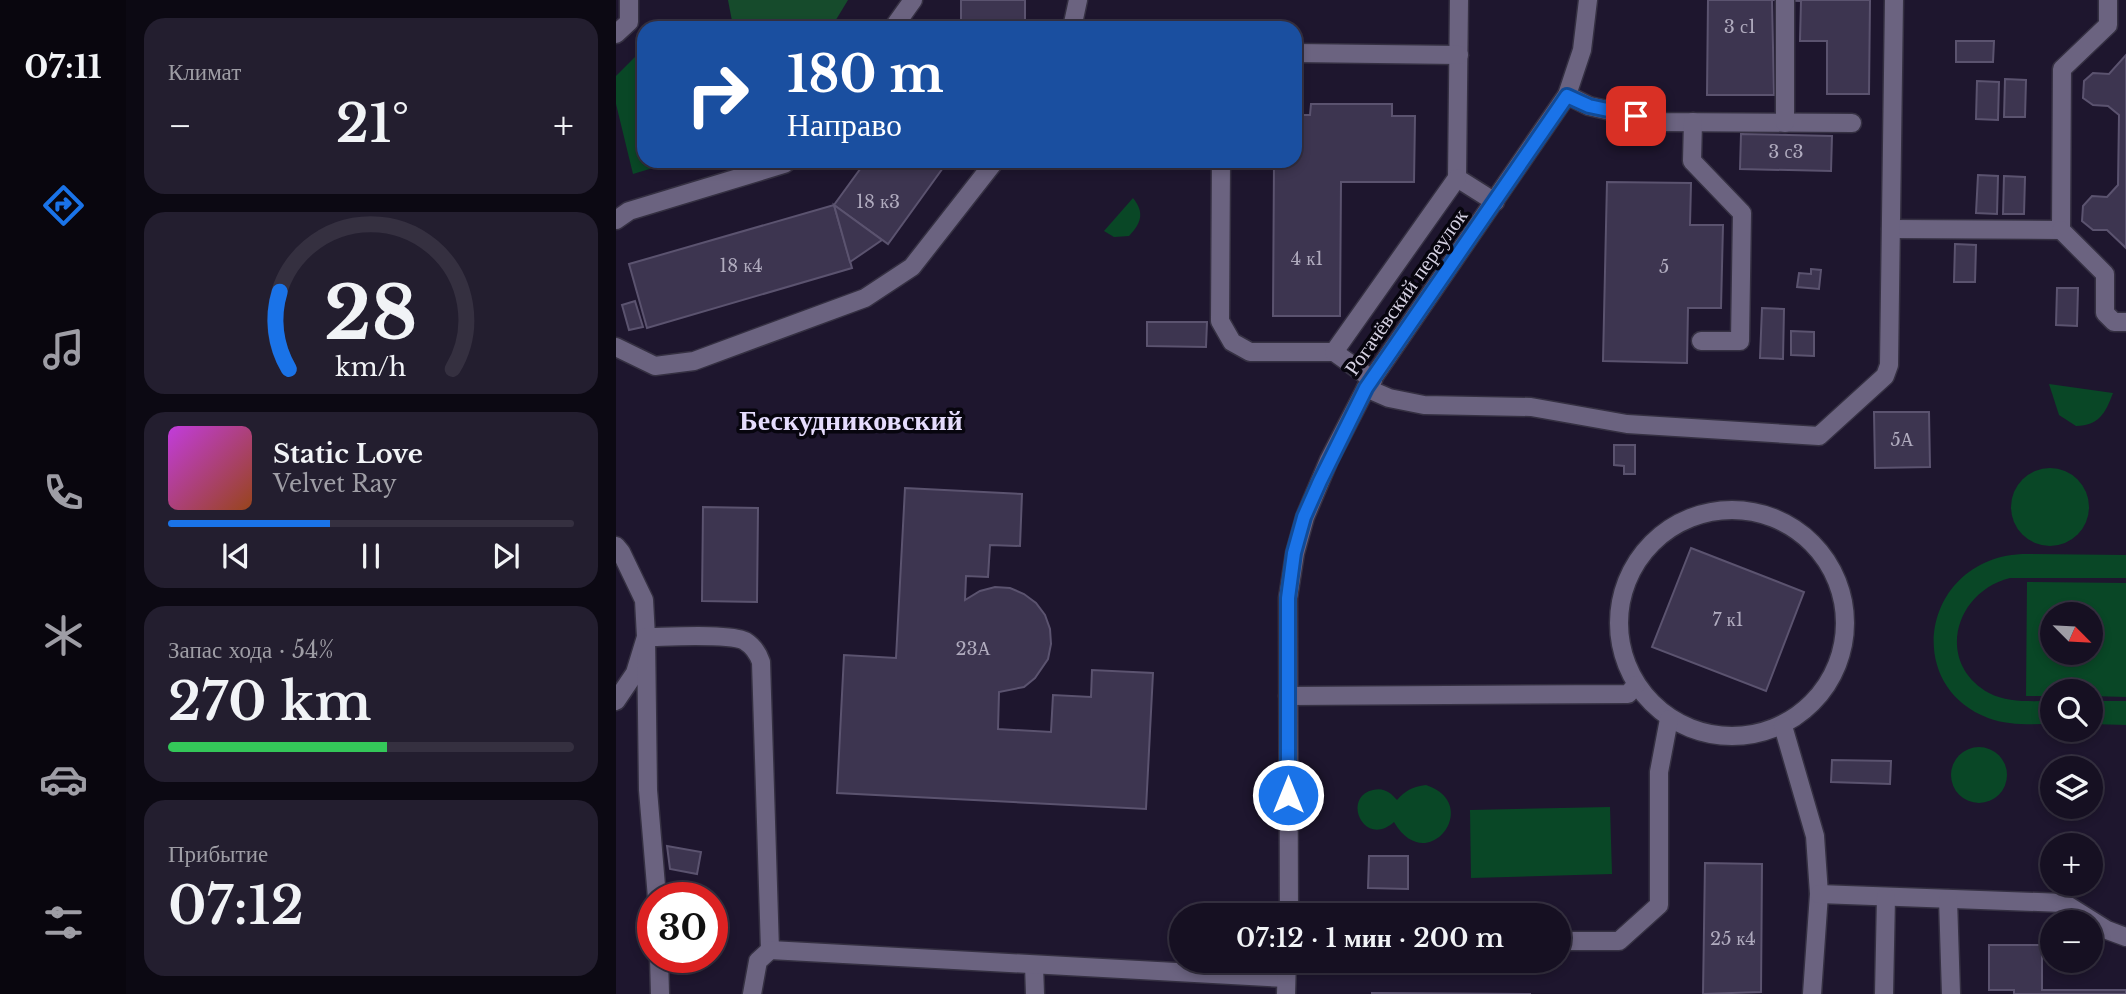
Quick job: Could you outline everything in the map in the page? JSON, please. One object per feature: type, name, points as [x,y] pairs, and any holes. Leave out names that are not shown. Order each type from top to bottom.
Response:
[{"type":"street","points":[[616,34],[629,22],[629,0]]},
{"type":"street","points":[[898,21],[913,0]]},
{"type":"street","points":[[1074,21],[1078,0]]},
{"type":"street","points":[[1334,352],[1458,178],[1459,0]]},
{"type":"street","name":"Рогачёвский переулок","points":[[1289,903],[1288,598],[1294,553],[1304,517],[1324,470],[1370,384],[1567,96],[1582,50],[1588,0]]},
{"type":"street","points":[[1221,168],[1220,321],[1232,342],[1250,352],[1334,352],[1389,398],[1424,405],[1531,407],[1627,424],[1819,436],[1885,376],[1889,365],[1894,0]]},
{"type":"street","points":[[2061,230],[2062,68],[2108,25],[2108,0]]},
{"type":"street","points":[[1784,123],[1785,1]]},
{"type":"street","points":[[1302,53],[1458,55]]},
{"type":"street","points":[[1567,96],[1589,106],[1659,122],[1853,123]]},
{"type":"street","points":[[1693,122],[1692,161],[1742,213],[1740,341],[1701,341]]},
{"type":"street","points":[[616,220],[629,211],[771,168]]},
{"type":"street","points":[[616,347],[655,366],[694,360],[865,298],[912,267],[990,168]]},
{"type":"street","points":[[1458,178],[1496,202]]},
{"type":"street","points":[[1891,229],[2061,230],[2105,274],[2105,313],[2114,322],[2126,322]]},
{"type":"street","points":[[1735,509],[1769,515],[1798,530],[1821,552],[1838,580],[1845,611],[1844,643],[1834,674],[1816,701],[1783,726],[1739,737],[1703,734],[1669,719],[1636,685],[1623,657],[1618,626],[1623,590],[1639,557],[1665,531],[1698,514],[1735,509]]},
{"type":"street","points":[[616,547],[644,600],[648,790],[656,882]]},
{"type":"street","points":[[616,701],[635,673],[646,637]]},
{"type":"street","points":[[646,637],[737,638],[758,653],[761,662],[770,950]]},
{"type":"street","points":[[1288,696],[1628,694],[1636,685]]},
{"type":"street","points":[[1571,940],[1619,941],[1659,905],[1659,772],[1669,719]]},
{"type":"street","points":[[1783,726],[1815,836],[1819,894],[1812,994]]},
{"type":"street","points":[[1819,894],[2064,903],[2107,930],[2126,937]]},
{"type":"street","points":[[1884,994],[1886,897]]},
{"type":"street","points":[[1948,899],[1951,994]]},
{"type":"street","points":[[752,994],[758,961],[770,950],[1286,978]]},
{"type":"street","points":[[1034,965],[1035,994]]},
{"type":"street","points":[[659,973],[660,994]]},
{"type":"green space","points":[[728,0],[848,0],[835,21],[732,21]]},
{"type":"green space","points":[[637,55],[637,168],[653,168],[633,174],[616,104],[616,76]]},
{"type":"green space","points":[[1133,198],[1139,208],[1140,218],[1129,236],[1114,237],[1104,231]]},
{"type":"green space","points":[[2049,384],[2113,393],[2107,407],[2096,421],[2076,426],[2059,415]]},
{"type":"green space","points":[[2050,468],[2065,471],[2077,480],[2086,492],[2089,507],[2086,522],[2077,534],[2065,543],[2050,546],[2035,543],[2023,534],[2014,522],[2011,507],[2014,492],[2023,480],[2035,471]]},
{"type":"green space","points":[[2022,554],[2126,555],[2126,578],[2010,578],[1991,586],[1976,598],[1965,613],[1958,629],[1957,647],[1962,664],[1972,680],[1989,693],[2004,698],[2040,701],[2040,724],[1996,721],[1960,702],[1943,679],[1934,653],[1935,625],[1945,599],[1963,577],[1989,561]]},
{"type":"green space","points":[[2027,582],[2126,583],[2126,697],[2103,696],[2103,679],[2040,679],[2040,696],[2026,696]]},
{"type":"green space","points":[[2103,701],[2126,701],[2126,725],[2103,724]]},
{"type":"green space","points":[[1974,747],[1984,747],[1999,755],[2005,764],[2005,786],[1999,795],[1984,803],[1974,803],[1956,791],[1951,780],[1951,770],[1963,752]]},
{"type":"green space","points":[[1426,785],[1443,794],[1450,807],[1450,820],[1444,832],[1434,840],[1421,843],[1407,838],[1394,822],[1383,829],[1374,829],[1366,826],[1360,819],[1358,810],[1363,794],[1381,789],[1397,800],[1410,790]]},
{"type":"green space","points":[[1610,807],[1612,874],[1471,878],[1470,810]]},
{"type":"building","points":[[961,0],[1025,0],[1025,21],[961,21]]},
{"type":"building","points":[[1708,0],[1772,0],[1774,95],[1707,95]]},
{"type":"building","points":[[1772,0],[1870,0],[1869,94],[1827,94],[1827,41],[1800,41],[1801,1]]},
{"type":"building","points":[[1956,41],[1994,41],[1993,62],[1956,62]]},
{"type":"building","points":[[2126,55],[2126,248],[2107,230],[2093,230],[2082,221],[2083,206],[2092,196],[2107,197],[2118,185],[2119,115],[2108,106],[2093,105],[2083,98],[2084,81],[2093,73],[2109,74]]},
{"type":"building","points":[[2005,79],[2026,80],[2025,117],[2004,117]]},
{"type":"building","points":[[1977,81],[1999,82],[1998,120],[1976,119]]},
{"type":"building","points":[[1311,104],[1392,104],[1392,116],[1415,116],[1414,182],[1341,182],[1340,316],[1273,316],[1274,168],[1302,168],[1302,115],[1310,115]]},
{"type":"building","points":[[1741,134],[1832,136],[1831,171],[1740,169]]},
{"type":"building","points":[[861,168],[943,168],[888,244],[834,205]]},
{"type":"building","points":[[1978,175],[1998,176],[1997,214],[1976,213]]},
{"type":"building","points":[[2004,176],[2025,177],[2024,214],[2003,214]]},
{"type":"building","points":[[1607,182],[1691,183],[1690,225],[1723,225],[1721,308],[1688,308],[1687,363],[1603,361]]},
{"type":"building","points":[[834,205],[852,268],[647,328],[629,264]]},
{"type":"building","points":[[834,205],[882,240],[850,262]]},
{"type":"building","points":[[1955,244],[1976,245],[1975,282],[1954,282]]},
{"type":"building","points":[[1811,269],[1821,270],[1819,289],[1797,287],[1799,273],[1811,274]]},
{"type":"building","points":[[2057,288],[2078,288],[2077,326],[2056,325]]},
{"type":"building","points":[[635,301],[643,327],[629,330],[622,305]]},
{"type":"building","points":[[1762,308],[1784,309],[1783,359],[1760,358]]},
{"type":"building","points":[[1147,322],[1207,322],[1206,347],[1147,346]]},
{"type":"building","points":[[1791,331],[1814,332],[1814,356],[1791,355]]},
{"type":"building","points":[[1874,412],[1929,412],[1930,467],[1875,468]]},
{"type":"building","points":[[1614,445],[1635,445],[1635,474],[1624,474],[1624,466],[1614,465]]},
{"type":"building","points":[[905,488],[1022,494],[1020,546],[990,545],[988,577],[966,576],[965,600],[980,591],[995,587],[1010,588],[1036,603],[1045,615],[1050,629],[1048,659],[1035,678],[1024,687],[999,692],[998,729],[1051,732],[1053,695],[1091,697],[1092,670],[1153,673],[1146,809],[837,793],[844,655],[896,658]]},
{"type":"building","points":[[703,507],[758,508],[757,602],[702,601]]},
{"type":"building","points":[[1691,548],[1804,592],[1766,691],[1652,647]]},
{"type":"building","points":[[1832,760],[1891,761],[1890,784],[1831,782]]},
{"type":"building","points":[[667,846],[701,852],[697,874],[670,869]]},
{"type":"building","points":[[1369,856],[1408,856],[1408,889],[1368,888]]},
{"type":"building","points":[[1705,863],[1762,864],[1761,992],[1703,994]]},
{"type":"building","points":[[1989,945],[2040,945],[2042,990],[2126,990],[2126,994],[2014,994],[2014,990],[1989,990]]},
{"type":"building","points":[[1372,993],[1531,994],[1372,994]]},
{"type":"district","name":"Бескудниковский","points":[[851,420]]},
{"type":"route","points":[[1288,795],[1288,598],[1294,553],[1304,517],[1345,428],[1366,388],[1567,96],[1589,106],[1636,116]]}]
